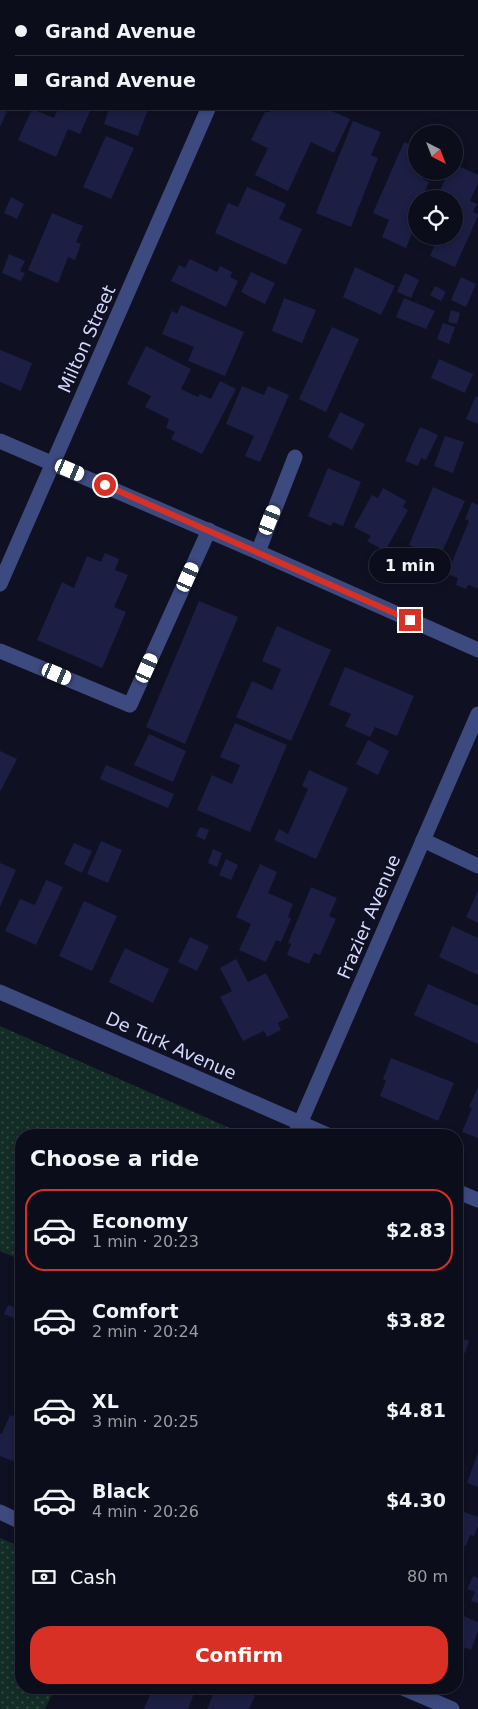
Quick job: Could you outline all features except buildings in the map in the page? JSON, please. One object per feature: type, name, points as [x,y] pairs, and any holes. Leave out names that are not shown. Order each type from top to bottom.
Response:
[{"type":"street","name":"Milton Street","points":[[0,584],[208,110]]},
{"type":"street","points":[[0,441],[209,530],[478,650]]},
{"type":"street","points":[[258,552],[296,458]]},
{"type":"street","points":[[0,651],[130,705],[209,530]]},
{"type":"street","name":"Frazier Avenue","points":[[298,1129],[478,714]]},
{"type":"street","points":[[423,840],[478,866]]},
{"type":"street","name":"De Turk Avenue","points":[[0,992],[298,1129]]},
{"type":"street","points":[[463,1193],[478,1200]]},
{"type":"street","points":[[0,1512],[15,1519]]},
{"type":"street","points":[[417,1694],[452,1709]]},
{"type":"green space","points":[[0,1026],[232,1129],[15,1129],[15,1257],[0,1251]]},
{"type":"green space","points":[[0,1538],[15,1544],[15,1694],[52,1694],[45,1709],[0,1709]]},
{"type":"route","points":[[105,485],[410,620]]}]
